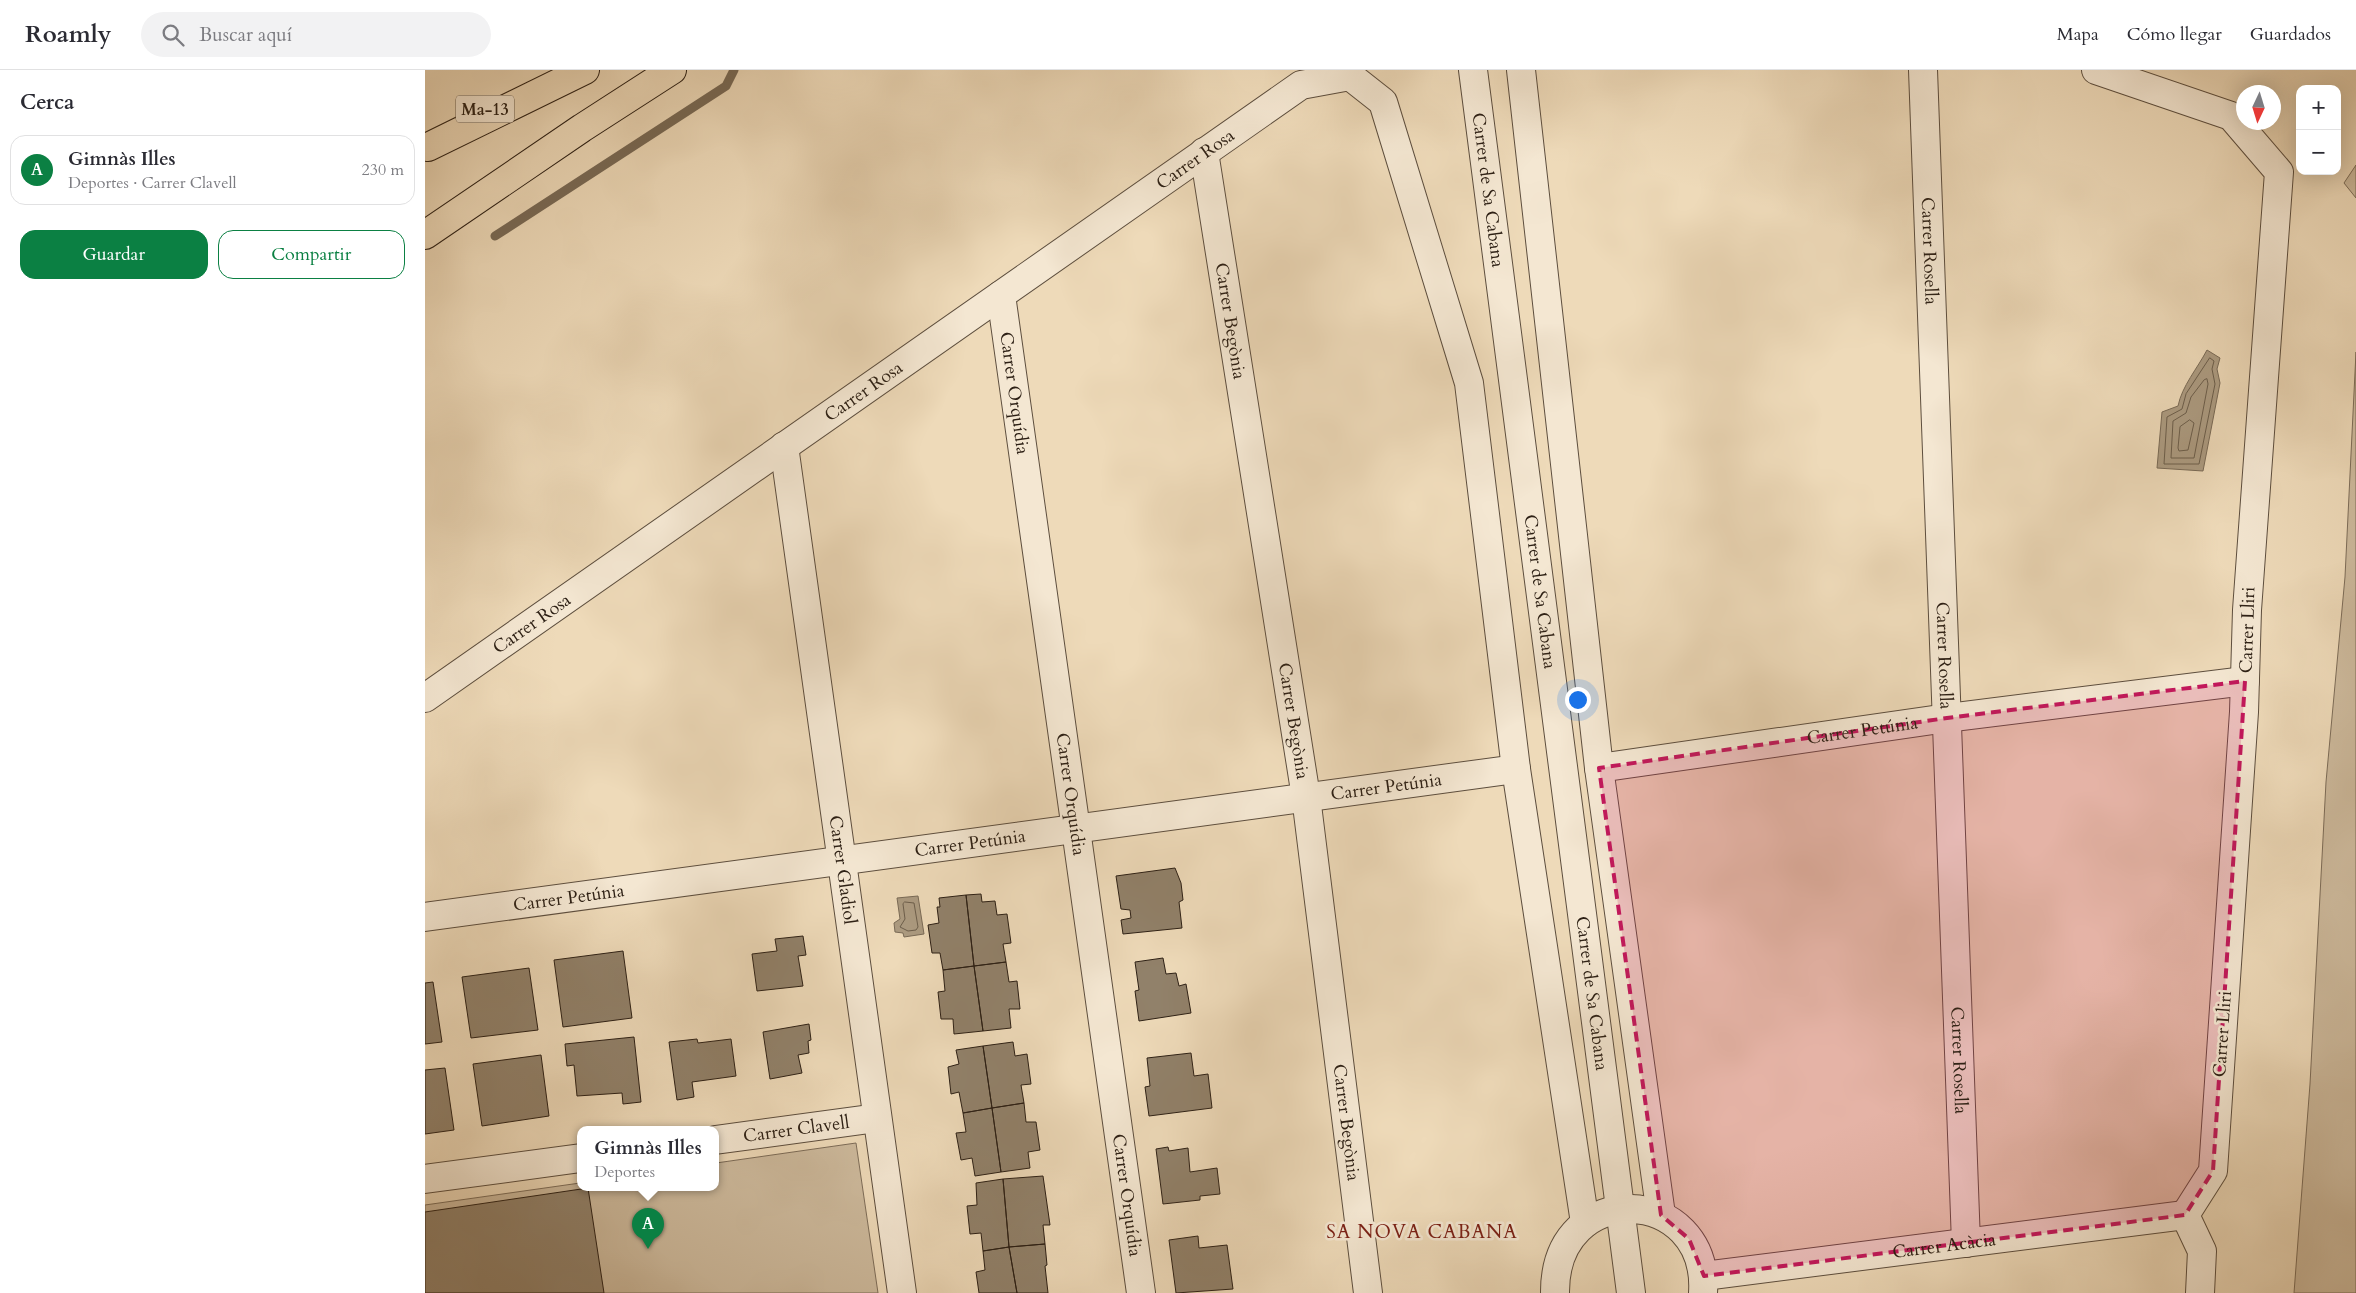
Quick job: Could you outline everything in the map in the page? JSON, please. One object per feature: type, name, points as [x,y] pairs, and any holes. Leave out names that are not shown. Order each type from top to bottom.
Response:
[{"type":"highway","name":"Ma-13","points":[[427,149],[541,70]]},
{"type":"highway","points":[[427,149],[585,70]]},
{"type":"highway","points":[[425,235],[582,128],[673,70]]},
{"type":"street","name":"Carrer de Sa Cabana","points":[[1473,70],[1516,386],[1631,1293]]},
{"type":"street","points":[[1521,70],[1599,768],[1661,1215]]},
{"type":"street","name":"Carrer Rosella","points":[[1923,70],[1966,1243]]},
{"type":"street","name":"Carrer Lliri","points":[[2097,70],[2231,116],[2279,172],[2247,610],[2245,681],[2213,1171],[2185,1215]]},
{"type":"street","name":"Carrer Rosa","points":[[425,698],[1301,85],[1350,76],[1383,102],[1469,383],[1516,768]]},
{"type":"street","name":"Carrer Begònia","points":[[1204,152],[1306,798],[1368,1293]]},
{"type":"street","name":"Carrer Orquídia","points":[[1001,295],[1141,1293]]},
{"type":"street","name":"Carrer Gladiol","points":[[784,446],[902,1293]]},
{"type":"street","name":"Carrer Petúnia","points":[[1599,768],[1947,718],[2245,681]]},
{"type":"street","points":[[1516,768],[1585,1223]]},
{"type":"street","name":"Carrer Petúnia","points":[[425,918],[1516,768]]},
{"type":"street","name":"Carrer Clavell","points":[[719,1139],[877,1118]]},
{"type":"street","points":[[425,1179],[577,1159]]},
{"type":"street","points":[[1555,1293],[1555,1273],[1560,1254],[1570,1237],[1585,1223],[1601,1214],[1619,1209],[1640,1210],[1661,1215],[1676,1225],[1689,1239],[1698,1255],[1703,1285]]},
{"type":"street","points":[[2185,1215],[2202,1251],[2200,1293]]},
{"type":"street","name":"Carrer Acàcia","points":[[1703,1285],[1966,1243],[2185,1215]]},
{"type":"highlighted area","points":[[2245,681],[2213,1171],[2185,1215],[1704,1276],[1689,1239],[1661,1215],[1599,768],[1947,718]]},
{"type":"shaded area","points":[[2356,165],[2356,198],[2344,183]]},
{"type":"shaded area","points":[[2356,352],[2356,1293],[2294,1293],[2310,1084],[2326,782],[2345,577]]},
{"type":"shaded area","points":[[856,1143],[878,1293],[425,1293],[425,1205],[577,1183],[577,1191],[719,1191],[719,1163]]},
{"type":"water","points":[[2207,350],[2220,358],[2217,369],[2220,383],[2203,471],[2157,468],[2162,412],[2178,406],[2186,385]]},
{"type":"water","points":[[918,896],[924,934],[904,937],[903,933],[895,932],[894,923],[900,919],[897,898]]},
{"type":"building","points":[[1175,868],[1181,883],[1183,900],[1179,902],[1182,928],[1123,934],[1121,920],[1131,918],[1130,910],[1121,909],[1116,876]]},
{"type":"building","points":[[981,894],[982,902],[995,901],[997,915],[1007,914],[1011,943],[1003,944],[1006,962],[974,966],[966,895]]},
{"type":"building","points":[[966,895],[974,966],[943,970],[940,953],[932,953],[928,925],[939,923],[937,907],[940,907],[939,898]]},
{"type":"building","points":[[803,936],[806,955],[798,956],[803,986],[757,991],[752,954],[777,951],[775,939]]},
{"type":"building","points":[[623,951],[632,1018],[563,1027],[554,960]]},
{"type":"building","points":[[1163,958],[1166,974],[1176,973],[1179,986],[1186,984],[1191,1013],[1139,1021],[1135,991],[1139,990],[1135,962]]},
{"type":"building","points":[[1006,962],[1009,982],[1017,981],[1020,1009],[1009,1009],[1011,1028],[983,1031],[974,966]]},
{"type":"building","points":[[974,966],[983,1031],[954,1034],[953,1019],[941,1019],[938,992],[945,991],[943,970]]},
{"type":"building","points":[[529,968],[538,1030],[471,1038],[462,977]]},
{"type":"building","points":[[433,982],[442,1042],[425,1044],[425,983]]},
{"type":"building","points":[[809,1024],[811,1040],[808,1041],[809,1053],[798,1055],[802,1073],[770,1079],[763,1032]]},
{"type":"building","points":[[634,1037],[641,1102],[623,1104],[622,1093],[577,1096],[574,1065],[567,1066],[565,1044]]},
{"type":"building","points":[[697,1039],[698,1043],[731,1039],[736,1076],[692,1082],[694,1097],[677,1100],[669,1042]]},
{"type":"building","points":[[1013,1042],[1015,1056],[1027,1054],[1031,1084],[1021,1085],[1024,1103],[992,1108],[983,1046]]},
{"type":"building","points":[[983,1046],[992,1108],[963,1113],[959,1092],[951,1094],[948,1067],[959,1064],[956,1050]]},
{"type":"building","points":[[1191,1053],[1194,1076],[1208,1074],[1212,1108],[1149,1116],[1145,1087],[1150,1086],[1147,1058]]},
{"type":"building","points":[[541,1055],[549,1116],[482,1126],[473,1064]]},
{"type":"building","points":[[445,1068],[454,1130],[425,1134],[425,1070]]},
{"type":"building","points":[[1024,1103],[1026,1122],[1036,1122],[1040,1150],[1028,1152],[1030,1168],[1001,1172],[992,1108]]},
{"type":"building","points":[[992,1108],[1001,1172],[975,1176],[972,1158],[961,1160],[956,1133],[966,1132],[963,1113]]},
{"type":"building","points":[[1168,1147],[1169,1151],[1188,1148],[1190,1172],[1217,1168],[1220,1194],[1200,1196],[1200,1200],[1163,1204],[1156,1149]]},
{"type":"building","points":[[1043,1176],[1050,1225],[1043,1225],[1045,1244],[1009,1247],[1003,1179]]},
{"type":"building","points":[[1003,1179],[1009,1247],[983,1251],[981,1233],[970,1234],[967,1206],[977,1205],[976,1183]]},
{"type":"building","points":[[577,1190],[588,1191],[604,1293],[425,1293],[425,1212]]},
{"type":"building","points":[[1198,1236],[1199,1248],[1227,1245],[1233,1289],[1176,1293],[1169,1240]]},
{"type":"building","points":[[1045,1244],[1048,1293],[1017,1293],[1009,1247]]},
{"type":"building","points":[[1009,1247],[1017,1293],[979,1293],[976,1272],[985,1270],[983,1251]]},
{"type":"waterway","points":[[495,236],[726,86],[734,70]]},
{"type":"place","name":"Gimnàs Illes","points":[[648,1249]]},
{"type":"district","name":"SA NOVA CABANA","points":[[1422,1231]]}]
